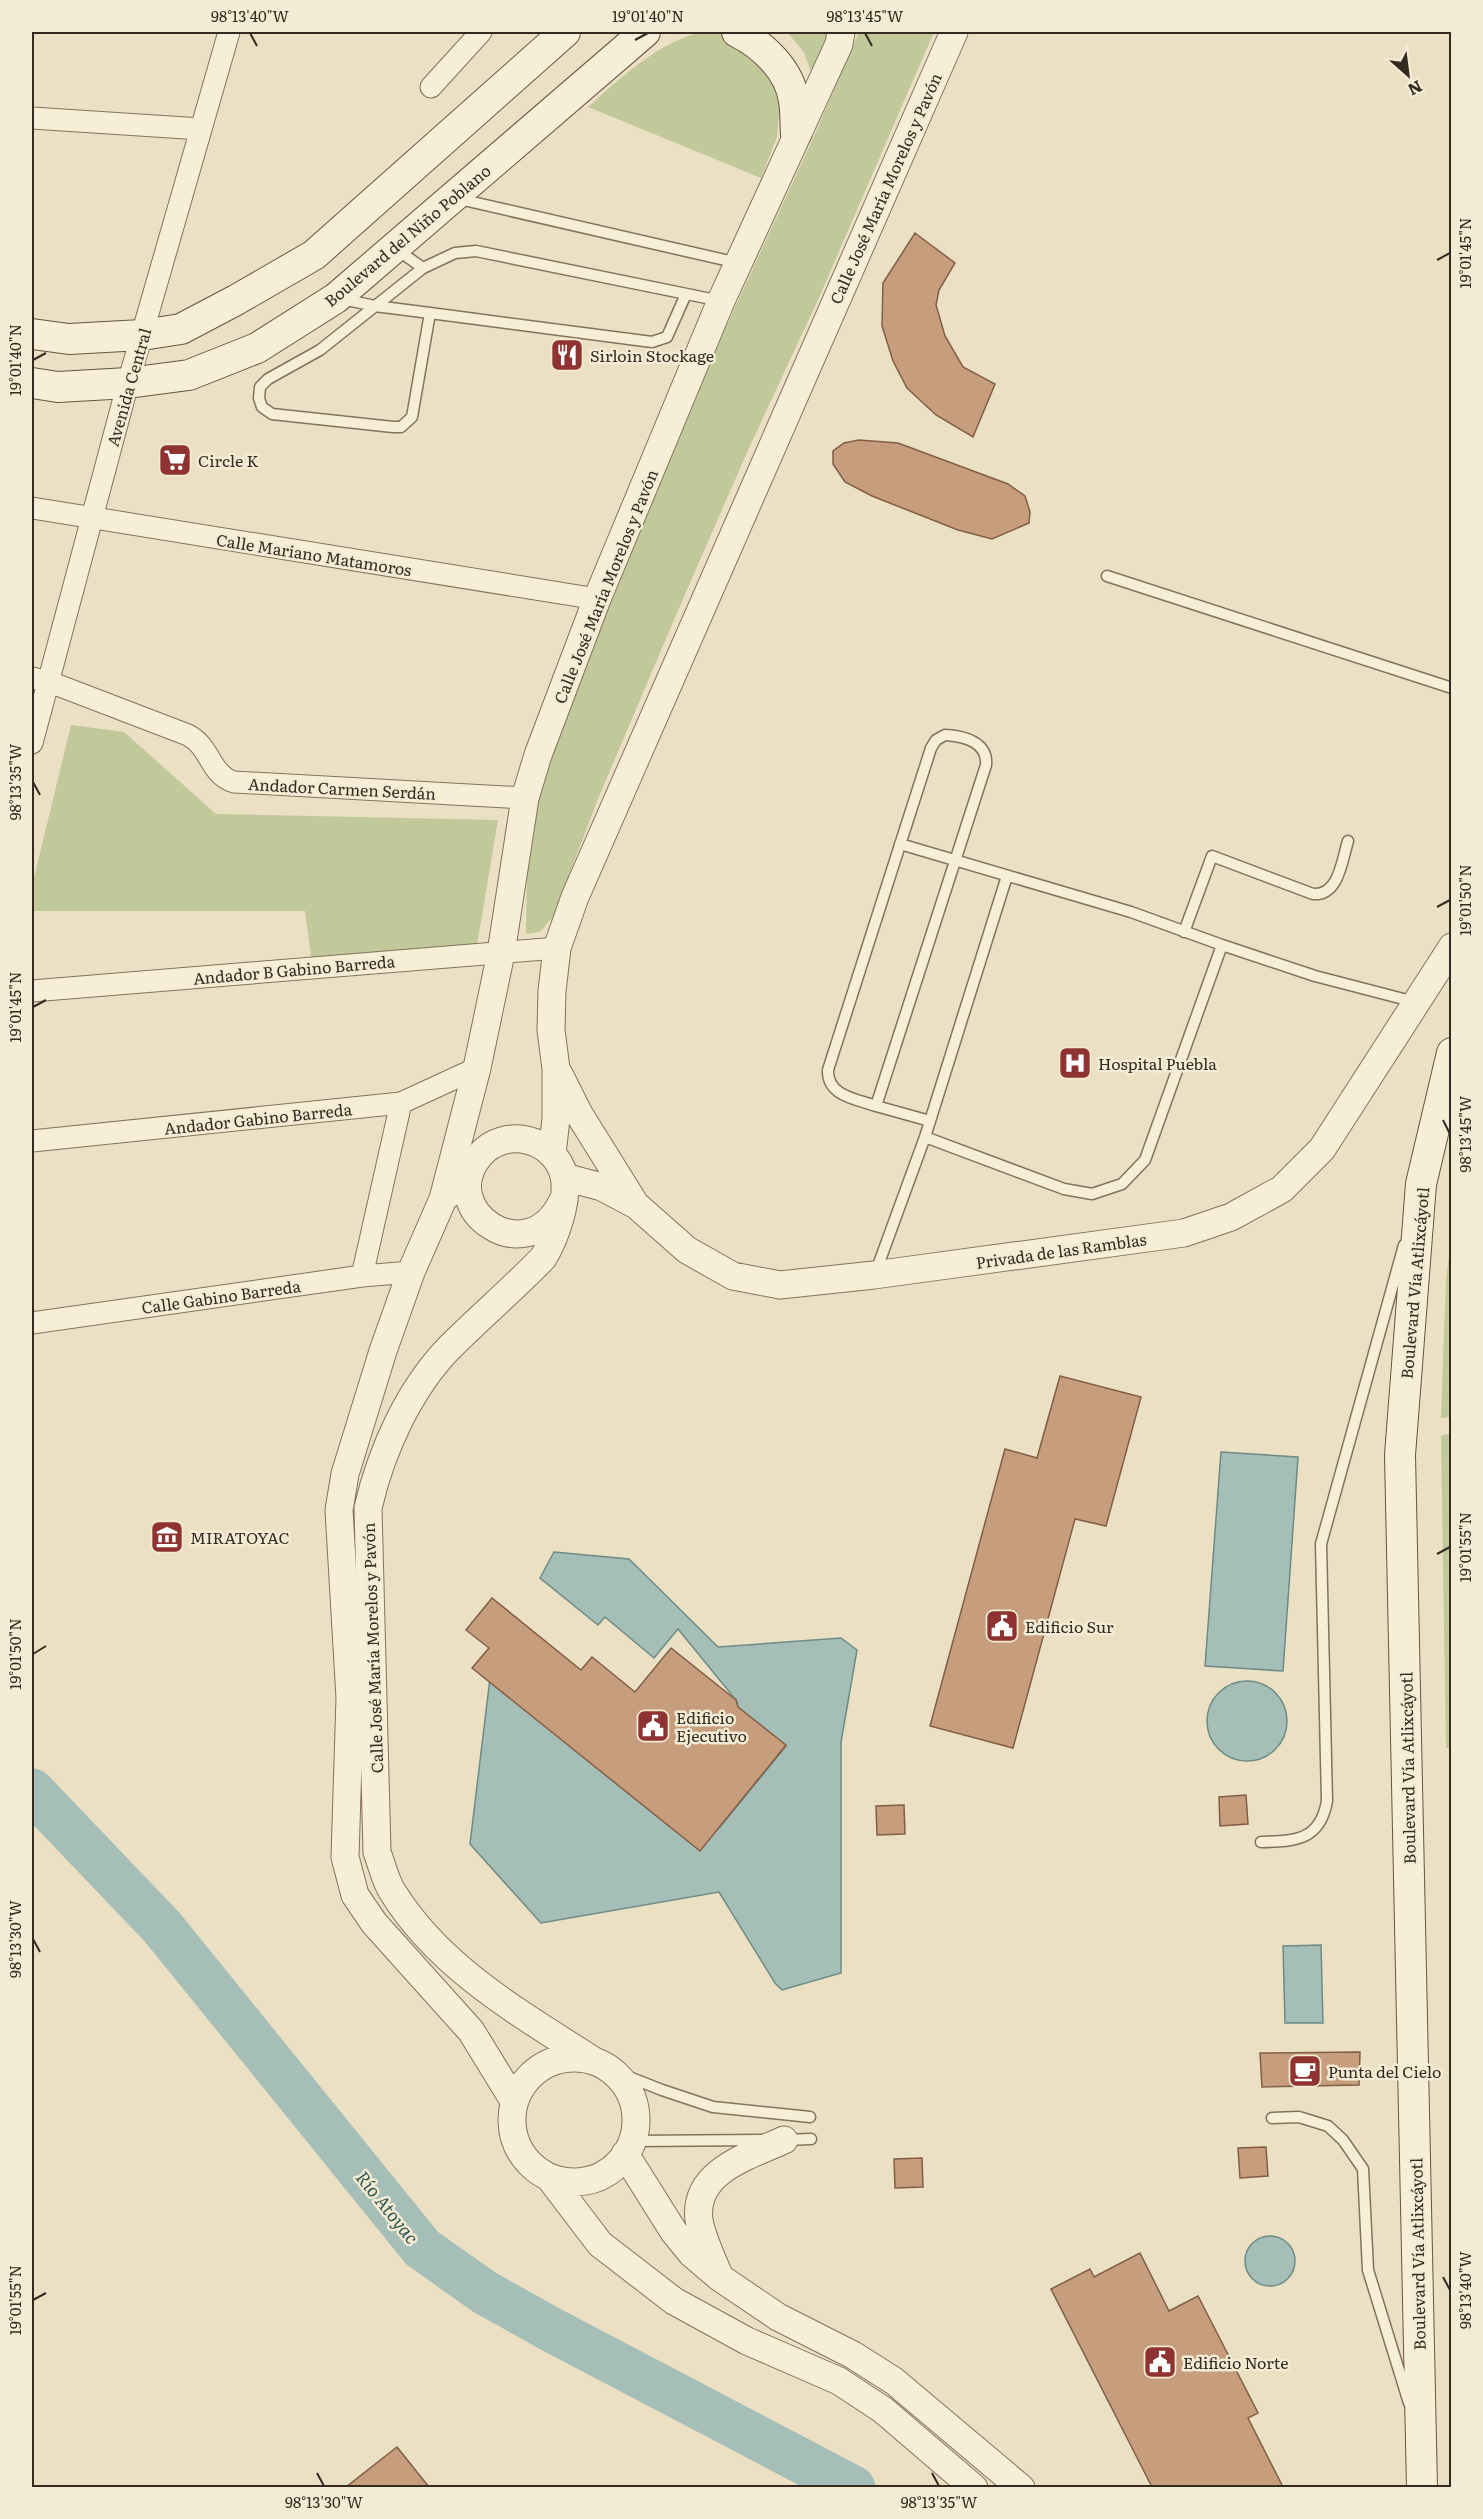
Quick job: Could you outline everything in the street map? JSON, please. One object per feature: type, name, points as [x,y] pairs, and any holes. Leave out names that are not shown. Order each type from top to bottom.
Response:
[{"type":"main road","points":[[32,334],[69,339],[142,335],[181,329],[236,300],[314,255],[565,32]]},
{"type":"main road","name":"Boulevard del Niño Poblano","points":[[32,383],[58,387],[128,383],[189,375],[257,348],[336,298],[635,40],[651,32]]},
{"type":"main road","points":[[737,32],[756,41],[780,66],[794,99],[796,134]]},
{"type":"main road","name":"Boulevard Vía Atlixcáyotl","points":[[1422,2487],[1400,1455],[1421,1184],[1452,1053]]},
{"type":"street","name":"Avenida Central","points":[[32,743],[39,679],[92,518],[128,383],[229,32]]},
{"type":"street","points":[[432,87],[481,32]]},
{"type":"street","name":"Calle José María Morelos y Pavón","points":[[514,2102],[471,2031],[374,1923],[355,1895],[345,1857],[350,1698],[339,1510],[345,1474],[383,1351],[411,1272],[443,1199],[461,1134],[501,952],[525,798],[538,755],[597,599],[721,301],[838,44],[841,32]]},
{"type":"street","name":"Calle José María Morelos y Pavón","points":[[602,2066],[493,1995],[456,1965],[412,1921],[390,1889],[377,1852],[368,1508],[375,1476],[400,1420],[422,1382],[449,1348],[543,1258],[554,1240],[560,1178],[556,1119],[556,1069],[551,1030],[552,991],[557,948],[575,897],[954,32]]},
{"type":"street","points":[[32,118],[201,129]]},
{"type":"street","name":"Calle Mariano Matamoros","points":[[32,508],[597,599]]},
{"type":"street","name":"Andador Carmen Serdán","points":[[39,679],[188,735],[203,746],[220,775],[234,782],[525,798]]},
{"type":"street","name":"Privada de las Ramblas","points":[[560,1178],[602,1187],[636,1205],[687,1250],[734,1276],[780,1285],[874,1275],[1185,1233],[1232,1217],[1282,1189],[1322,1149],[1452,947]]},
{"type":"street","name":"Andador B Gabino Barreda","points":[[32,991],[557,948]]},
{"type":"street","name":"Andador Gabino Barreda","points":[[32,1141],[401,1103],[477,1068]]},
{"type":"street","points":[[556,1069],[579,1114],[636,1205]]},
{"type":"street","points":[[362,1276],[401,1103]]},
{"type":"street","points":[[461,1134],[471,1170],[468,1191],[473,1208],[483,1222],[498,1231],[516,1235],[533,1232],[548,1223],[560,1178],[532,1141],[509,1140],[488,1148],[471,1170]]},
{"type":"street","name":"Calle José María Morelos y Pavón","points":[[443,1199],[471,1170]]},
{"type":"street","name":"Calle Gabino Barreda","points":[[32,1323],[362,1276],[411,1272]]},
{"type":"street","points":[[574,2058],[602,2066],[625,2085],[633,2102],[636,2122],[629,2148],[605,2174],[577,2182],[549,2177],[534,2168],[521,2154],[514,2138],[511,2120],[514,2102],[523,2084],[537,2070],[555,2061],[574,2058]]},
{"type":"street","points":[[719,2277],[702,2235],[699,2219],[699,2203],[707,2186],[728,2165],[784,2140]]},
{"type":"street","points":[[629,2148],[674,2232],[692,2254],[719,2277],[778,2317],[854,2355],[894,2381],[1021,2487]]},
{"type":"street","points":[[549,2177],[600,2244],[674,2301],[747,2341],[839,2381],[883,2410],[974,2487]]},
{"type":"lane","points":[[452,197],[738,263]]},
{"type":"lane","points":[[394,248],[423,268]]},
{"type":"lane","points":[[430,313],[412,417],[408,423],[393,427],[272,414],[262,407],[259,398],[260,387],[268,379],[320,351],[423,268],[455,253],[476,251],[721,301]]},
{"type":"lane","points":[[336,298],[375,306],[652,342],[667,337],[686,294]]},
{"type":"lane","points":[[1107,576],[1452,688]]},
{"type":"lane","points":[[876,1106],[986,765],[987,756],[983,747],[954,736],[945,735],[936,740],[930,748],[828,1070],[828,1080],[832,1088],[840,1094],[876,1106],[930,1120]]},
{"type":"lane","points":[[1184,932],[1212,856],[1313,894],[1322,895],[1334,884],[1348,841]]},
{"type":"lane","points":[[900,844],[1131,912],[1315,976],[1417,1002]]},
{"type":"lane","points":[[874,1275],[925,1137],[1007,876]]},
{"type":"lane","points":[[925,1137],[1064,1189],[1092,1194],[1122,1184],[1145,1160],[1222,945]]},
{"type":"lane","points":[[1262,1842],[1298,1839],[1310,1834],[1325,1814],[1327,1801],[1321,1544],[1421,1184]]},
{"type":"lane","points":[[602,2066],[662,2090],[714,2107],[810,2117]]},
{"type":"lane","points":[[1272,2118],[1299,2117],[1328,2126],[1343,2140],[1363,2169],[1368,2270],[1421,2442]]},
{"type":"lane","points":[[629,2148],[812,2139]]},
{"type":"green space","points":[[703,32],[733,36],[771,75],[780,102],[777,137],[761,178],[588,107],[627,73],[656,52],[671,43]]},
{"type":"green space","points":[[787,32],[831,32],[811,71],[803,51]]},
{"type":"green space","points":[[859,32],[934,32],[818,300],[749,448],[676,615],[598,799],[553,917],[540,932],[526,934],[527,858],[536,806],[555,742],[611,601],[725,329],[815,134]]},
{"type":"green space","points":[[71,725],[124,732],[216,814],[498,820],[477,945],[312,963],[305,911],[32,911],[32,886]]},
{"type":"green space","points":[[1451,1238],[1451,1417],[1441,1418],[1446,1281]]},
{"type":"green space","points":[[1451,1433],[1452,1748],[1446,1748],[1441,1436]]},
{"type":"water","points":[[1221,1452],[1298,1457],[1283,1671],[1205,1666]]},
{"type":"water","points":[[554,1552],[629,1559],[718,1647],[841,1638],[857,1650],[841,1742],[841,1973],[782,1990],[775,1983],[719,1892],[541,1923],[470,1844],[494,1645],[720,1827],[786,1746],[738,1707],[736,1700],[678,1629],[654,1658],[605,1617],[598,1625],[540,1578]]},
{"type":"water","points":[[1247,1681],[1262,1684],[1275,1693],[1284,1706],[1287,1721],[1284,1736],[1275,1749],[1262,1758],[1247,1761],[1232,1758],[1219,1749],[1210,1736],[1207,1721],[1210,1706],[1219,1693],[1232,1684]]},
{"type":"water","points":[[1321,1945],[1323,2023],[1285,2023],[1283,1946]]},
{"type":"water","points":[[1270,2236],[1279,2238],[1290,2247],[1295,2261],[1293,2270],[1284,2281],[1270,2286],[1261,2284],[1250,2275],[1245,2261],[1247,2252],[1256,2241]]},
{"type":"building","points":[[915,233],[955,263],[939,290],[936,305],[945,336],[963,367],[995,384],[973,437],[936,415],[907,388],[893,361],[882,326],[883,283]]},
{"type":"building","points":[[859,440],[898,443],[1008,484],[1025,496],[1030,512],[1029,523],[992,539],[958,530],[872,496],[845,482],[833,464],[833,451],[844,443]]},
{"type":"building","name":"Edificio Sur","points":[[1060,1376],[1141,1397],[1106,1526],[1075,1519],[1013,1748],[930,1726],[1005,1449],[1037,1458]]},
{"type":"building","name":"Edificio Ejecutivo","points":[[492,1598],[581,1670],[592,1657],[635,1692],[671,1648],[736,1700],[738,1707],[786,1745],[700,1851],[472,1668],[489,1648],[466,1630]]},
{"type":"building","points":[[1246,1795],[1248,1824],[1220,1826],[1219,1797]]},
{"type":"building","points":[[904,1805],[905,1834],[877,1835],[876,1806]]},
{"type":"building","points":[[1360,2052],[1359,2085],[1262,2087],[1260,2053]]},
{"type":"building","points":[[1266,2147],[1268,2176],[1240,2178],[1238,2148]]},
{"type":"building","points":[[922,2158],[923,2187],[895,2188],[894,2159]]},
{"type":"building","name":"Edificio Norte","points":[[1140,2253],[1169,2311],[1198,2296],[1258,2413],[1248,2418],[1283,2487],[1152,2487],[1051,2289],[1090,2269],[1094,2277]]},
{"type":"building","points":[[397,2447],[429,2487],[346,2487]]},
{"type":"waterway","name":"Río Atoyac","points":[[32,1791],[162,1927],[422,2248],[484,2292],[552,2330],[853,2488]]},
{"type":"place","name":"Sirloin Stockage","points":[[567,355]]},
{"type":"place","name":"Circle K","points":[[175,460]]},
{"type":"place","name":"Hospital Puebla","points":[[1075,1063]]},
{"type":"place","name":"MIRATOYAC","points":[[167,1537]]},
{"type":"place","name":"Edificio Sur","points":[[1002,1626]]},
{"type":"place","name":"Edificio Ejecutivo","points":[[653,1726]]},
{"type":"place","name":"Punta del Cielo","points":[[1305,2071]]},
{"type":"place","name":"Edificio Norte","points":[[1160,2362]]}]
